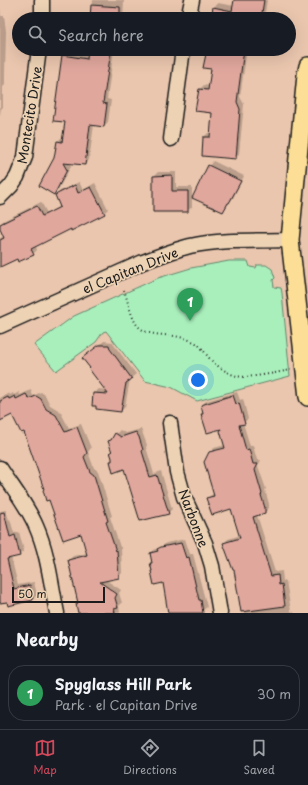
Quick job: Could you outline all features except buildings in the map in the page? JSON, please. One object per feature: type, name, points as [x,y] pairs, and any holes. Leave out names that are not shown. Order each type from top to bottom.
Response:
[{"type":"main road","points":[[307,72],[290,240],[308,397]]},
{"type":"street","points":[[42,0],[42,12]]},
{"type":"street","points":[[189,12],[192,0]]},
{"type":"street","name":"Montecito Drive","points":[[0,197],[11,186],[17,177],[25,157],[38,56]]},
{"type":"street","points":[[171,139],[182,56]]},
{"type":"street","name":"el Capitan Drive","points":[[0,326],[136,265],[167,253],[191,246],[218,242],[290,240]]},
{"type":"street","name":"Narbonne","points":[[170,423],[177,472],[184,497],[205,544],[212,566],[220,613]]},
{"type":"street","points":[[0,468],[27,508],[36,526],[44,548],[57,613]]},
{"type":"path","points":[[124,290],[135,323],[139,328],[148,333],[157,335],[186,338],[196,343],[210,359],[230,373],[237,376],[247,376],[291,370]]},
{"type":"green space","points":[[229,261],[248,261],[250,267],[256,268],[257,265],[266,265],[272,269],[275,278],[273,280],[274,287],[281,288],[282,293],[290,376],[197,401],[171,387],[145,381],[106,331],[103,332],[96,342],[56,371],[34,345],[74,316],[158,278],[191,268]]},
{"type":"place","name":"Spyglass Hill Park","points":[[190,321]]}]
